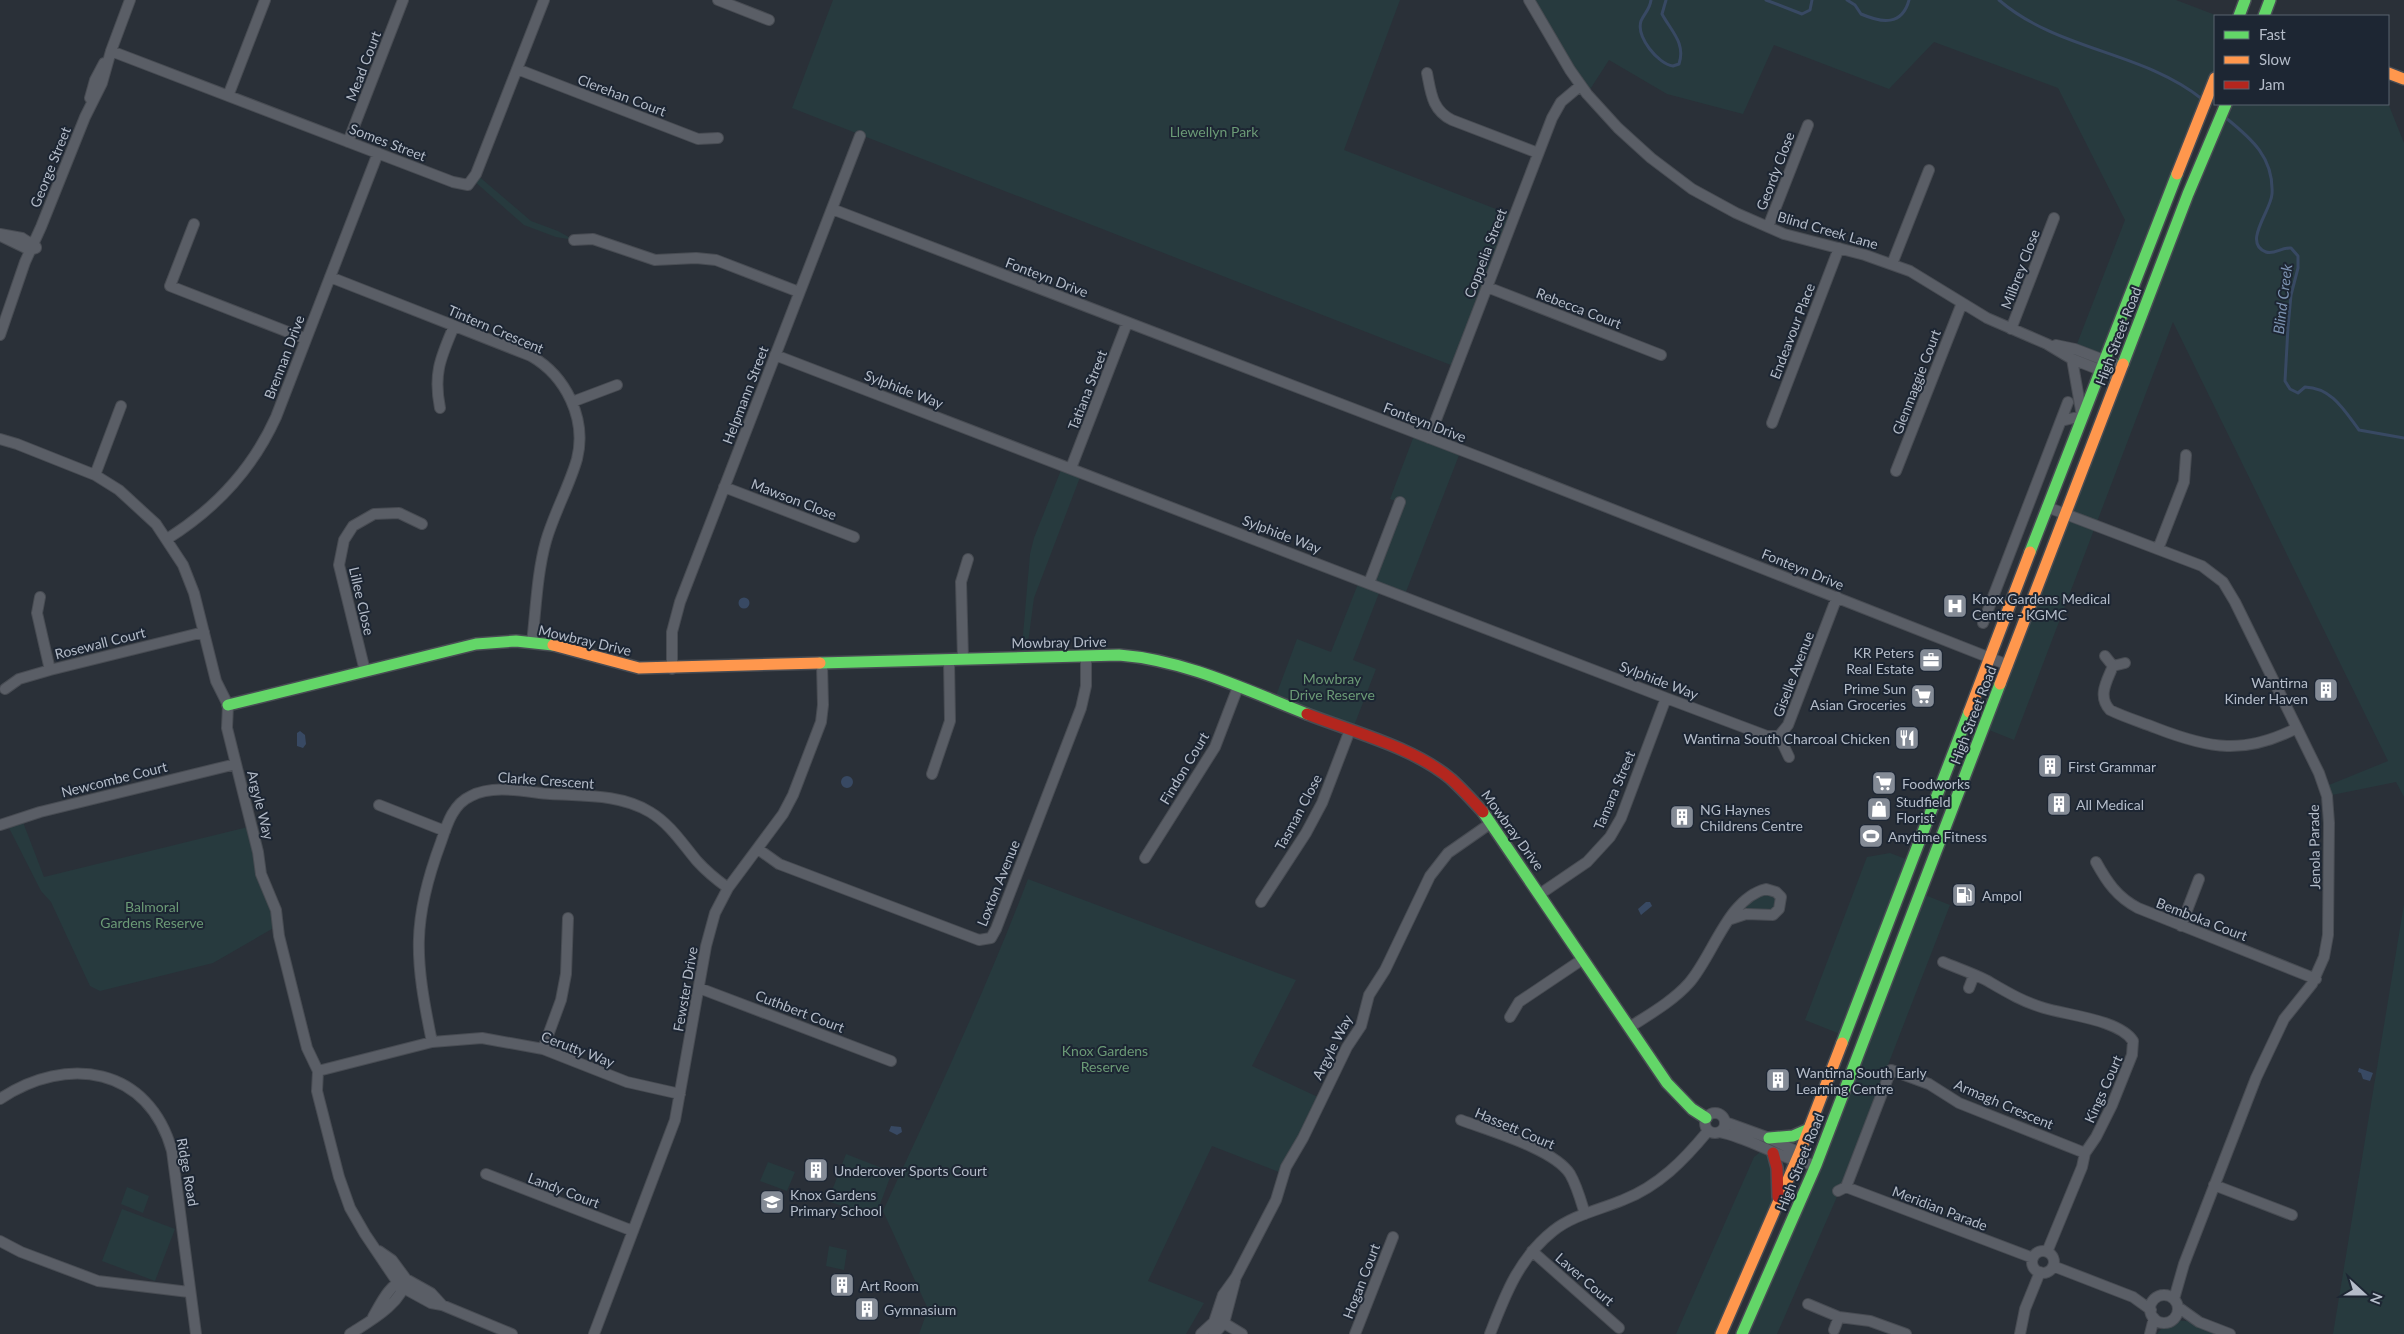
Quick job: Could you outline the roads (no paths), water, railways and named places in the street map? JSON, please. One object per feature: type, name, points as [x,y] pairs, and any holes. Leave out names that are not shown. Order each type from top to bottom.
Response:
[{"type":"main road","points":[[2239,15],[2246,0]]},
{"type":"main road","points":[[2264,15],[2270,0]]},
{"type":"main road","points":[[2389,73],[2404,79]]},
{"type":"main road","name":"High Street Road","points":[[1721,1334],[1798,1157],[2004,617],[2213,83]]},
{"type":"main road","name":"High Street Road","points":[[1742,1334],[1816,1164],[2120,372],[2216,124],[2226,105]]},
{"type":"main road","name":"Mowbray Drive","points":[[228,705],[472,645],[511,641],[556,647],[618,665],[672,669],[1119,655],[1164,660],[1350,730],[1430,764],[1468,794],[1491,823],[1540,894],[1667,1083],[1692,1109],[1706,1118]]},
{"type":"main road","points":[[1909,868],[1938,847]]},
{"type":"main road","points":[[1769,1138],[1793,1136],[1808,1129]]},
{"type":"main road","points":[[1772,1153],[1777,1168],[1777,1207]]},
{"type":"street","name":"George Street","points":[[0,334],[16,294],[28,272],[33,247],[85,117],[95,80],[111,51],[130,0]]},
{"type":"street","points":[[228,96],[265,0]]},
{"type":"street","name":"Mead Court","points":[[348,142],[403,0]]},
{"type":"street","name":"Somes Street","points":[[111,51],[453,182],[468,185],[476,174],[544,0]]},
{"type":"street","points":[[718,0],[769,20]]},
{"type":"street","name":"Blind Creek Lane","points":[[1530,0],[1580,86],[1618,128],[1671,174],[1723,207],[1768,227],[1799,238],[1892,264],[1923,278],[1986,318],[2048,344],[2072,359],[2102,365]]},
{"type":"street","name":"Clerehan Court","points":[[517,69],[698,139],[718,138]]},
{"type":"street","points":[[1427,73],[1431,97],[1441,113],[1452,120],[1538,153]]},
{"type":"street","name":"Coppelia Street","points":[[1429,438],[1538,153],[1558,107],[1566,97],[1580,86]]},
{"type":"street","name":"Geordy Close","points":[[1768,227],[1808,125]]},
{"type":"street","name":"Helpmann Street","points":[[672,669],[672,642],[676,613],[860,136]]},
{"type":"street","name":"Brennan Drive","points":[[168,539],[218,499],[254,457],[273,423],[378,153]]},
{"type":"street","points":[[1892,264],[1929,170]]},
{"type":"street","name":"Fonteyn Drive","points":[[832,208],[1429,438],[2008,665]]},
{"type":"street","name":"Milbrey Close","points":[[2011,329],[2054,218]]},
{"type":"street","points":[[194,224],[170,286],[306,338]]},
{"type":"street","points":[[0,235],[17,237],[33,247]]},
{"type":"street","points":[[574,240],[593,240],[656,260],[696,258],[716,260],[799,292]]},
{"type":"street","name":"Endeavour Place","points":[[1772,423],[1838,248]]},
{"type":"street","name":"Tintern Crescent","points":[[330,277],[537,360],[557,377],[572,402],[579,429],[579,450],[545,546],[532,643]]},
{"type":"street","name":"Rebecca Court","points":[[1487,287],[1661,355]]},
{"type":"street","name":"Glenmaggie Court","points":[[1896,471],[1962,303]]},
{"type":"street","name":"Tatiana Street","points":[[1071,468],[1127,323]]},
{"type":"street","points":[[440,408],[436,387],[439,366],[454,326]]},
{"type":"street","name":"Blind Creek Lane","points":[[2048,344],[2075,349],[2102,365],[2120,372]]},
{"type":"street","name":"Sylphide Way","points":[[775,355],[1666,698],[1767,736],[1779,736]]},
{"type":"street","points":[[2061,421],[2082,416],[2072,359]]},
{"type":"street","points":[[572,402],[617,385]]},
{"type":"street","points":[[1983,624],[2068,402]]},
{"type":"street","points":[[94,474],[121,406]]},
{"type":"street","name":"Argyle Way","points":[[0,434],[17,444]]},
{"type":"street","name":"Argyle Way","points":[[0,439],[94,474],[132,501],[168,539],[189,579],[216,681],[228,705],[227,728],[258,852],[261,874],[276,910],[279,936],[306,1048],[318,1072],[317,1091],[339,1177],[350,1208],[378,1250],[385,1265],[403,1283],[431,1302],[512,1334]]},
{"type":"street","points":[[2158,549],[2184,482],[2186,455]]},
{"type":"street","name":"Mawson Close","points":[[724,487],[854,537]]},
{"type":"street","points":[[1369,583],[1400,502]]},
{"type":"street","name":"Jenola Parade","points":[[2047,507],[2202,566],[2223,582],[2235,602],[2322,782],[2328,809],[2328,935],[2324,957],[2316,979],[2284,1019],[2256,1078],[2184,1264],[2176,1303],[2177,1315],[2169,1321]]},
{"type":"street","name":"Lillee Close","points":[[365,671],[339,565],[344,540],[353,526],[374,514],[399,513],[422,524]]},
{"type":"street","points":[[963,659],[961,582],[968,559]]},
{"type":"street","points":[[1994,596],[2004,617]]},
{"type":"street","points":[[40,597],[37,613],[50,670]]},
{"type":"street","name":"Giselle Avenue","points":[[1789,757],[1779,736],[1788,725],[1838,597]]},
{"type":"street","name":"Rosewall Court","points":[[5,689],[18,679],[204,632]]},
{"type":"street","points":[[2105,656],[2113,666]]},
{"type":"street","name":"Loxton Avenue","points":[[758,849],[778,864],[979,940],[991,938],[1081,708],[1086,686],[1086,657]]},
{"type":"street","points":[[932,774],[950,721],[949,660]]},
{"type":"street","points":[[2113,666],[2125,663]]},
{"type":"street","name":"Fewster Drive","points":[[594,1334],[670,1136],[680,1094],[710,931],[719,904],[728,888],[788,805],[823,714],[822,664]]},
{"type":"street","points":[[2113,666],[2103,693],[2103,699],[2110,710],[2188,741],[2207,745],[2248,745],[2270,741],[2297,728]]},
{"type":"street","name":"Findon Court","points":[[1145,858],[1215,746],[1238,687]]},
{"type":"street","name":"Tamara Street","points":[[1540,894],[1587,862],[1610,837],[1621,818],[1666,698]]},
{"type":"street","name":"Tasman Close","points":[[1261,902],[1306,833],[1322,803],[1350,730]]},
{"type":"street","name":"Newcombe Court","points":[[0,825],[40,812],[236,764]]},
{"type":"street","name":"Clarke Crescent","points":[[432,1042],[419,976],[418,934],[426,885],[445,831],[453,813],[460,804],[472,795],[488,790],[620,800],[640,807],[658,817],[675,832],[704,868],[728,888]]},
{"type":"street","points":[[379,805],[445,831]]},
{"type":"street","name":"Argyle Way","points":[[1217,1326],[1236,1278],[1279,1194],[1290,1159],[1303,1138],[1347,1047],[1361,1026],[1369,995],[1385,970],[1430,876],[1448,853],[1491,823]]},
{"type":"street","name":"Bemboka Court","points":[[2096,862],[2110,886],[2122,899],[2148,913],[2316,979]]},
{"type":"street","points":[[2181,926],[2199,879]]},
{"type":"street","points":[[1630,1027],[1687,986],[1731,918],[1742,902],[1761,890],[1773,890],[1781,897],[1779,909],[1773,915],[1746,914],[1731,918]]},
{"type":"street","points":[[543,1049],[561,1000],[566,974],[568,918]]},
{"type":"street","points":[[1510,1017],[1519,1002],[1583,959]]},
{"type":"street","name":"Kings Court","points":[[1943,962],[1974,975],[2009,995],[2046,1009],[2088,1018],[2124,1032],[2133,1041],[2134,1050],[2112,1105],[2096,1137],[2085,1153],[2082,1167],[2047,1252]]},
{"type":"street","points":[[1969,988],[1974,975]]},
{"type":"street","name":"Cuthbert Court","points":[[699,988],[891,1061]]},
{"type":"street","name":"Cerutty Way","points":[[318,1072],[432,1042],[482,1038],[543,1049],[627,1082],[680,1094]]},
{"type":"street","name":"Armagh Crescent","points":[[1842,1189],[1891,1070],[1929,1084],[1959,1103],[2085,1153]]},
{"type":"street","name":"Ridge Road","points":[[0,1098],[43,1078],[73,1072],[96,1074],[117,1081],[145,1101],[163,1126],[172,1151],[196,1334]]},
{"type":"street","name":"Mowbray Drive","points":[[1706,1118],[1715,1113],[1722,1115],[1725,1122],[1769,1138],[1798,1157],[1816,1164]]},
{"type":"street","points":[[1490,1334],[1512,1279],[1532,1251],[1556,1228],[1585,1214],[1634,1196],[1658,1182],[1690,1153],[1708,1131],[1704,1124],[1706,1118]]},
{"type":"street","name":"Hassett Court","points":[[1461,1120],[1543,1152],[1561,1163],[1573,1180],[1585,1214]]},
{"type":"street","points":[[1720,1132],[1724,1128],[1725,1122]]},
{"type":"street","name":"Mowbray Drive","points":[[1708,1131],[1713,1134],[1720,1132],[1733,1135],[1772,1153],[1798,1157]]},
{"type":"street","name":"Landy Court","points":[[486,1174],[633,1231]]},
{"type":"street","points":[[2214,1184],[2292,1215]]},
{"type":"street","name":"Meridian Parade","points":[[1842,1189],[2033,1258]]},
{"type":"street","name":"Hogan Court","points":[[1356,1334],[1393,1238]]},
{"type":"street","points":[[0,1242],[21,1252],[98,1281],[189,1292]]},
{"type":"street","name":"Laver Court","points":[[1532,1251],[1619,1328]]},
{"type":"street","points":[[2040,1252],[2047,1252],[2052,1256],[2053,1266],[2046,1272],[2040,1272],[2033,1265],[2033,1258],[2040,1252]]},
{"type":"street","name":"Jenola Parade","points":[[2153,1314],[2159,1297],[2184,1264]]},
{"type":"street","points":[[2053,1266],[2133,1297],[2153,1314],[2169,1321],[2199,1322]]},
{"type":"street","points":[[2020,1334],[2025,1309],[2040,1272]]},
{"type":"street","points":[[350,1334],[373,1317],[382,1301],[403,1283]]},
{"type":"street","points":[[2133,1297],[2159,1297],[2176,1303],[2199,1322],[2230,1334]]},
{"type":"street","points":[[1808,1304],[1839,1317],[1870,1321],[1906,1334]]},
{"type":"street","points":[[2150,1334],[2153,1314]]},
{"type":"street","points":[[1834,1330],[1839,1317]]},
{"type":"street","points":[[2157,1334],[2169,1321]]},
{"type":"street","points":[[1201,1334],[1217,1326],[1242,1334]]},
{"type":"street","points":[[1217,1326],[1234,1334]]},
{"type":"water","points":[[744,597],[750,603],[744,609],[738,603]]},
{"type":"water","points":[[300,731],[305,735],[306,744],[303,748],[297,746],[297,733]]},
{"type":"water","points":[[845,776],[849,776],[853,782],[849,788],[845,788],[841,784],[841,780]]},
{"type":"water","points":[[1646,902],[1650,902],[1652,906],[1641,915],[1638,909]]},
{"type":"water","points":[[2359,1068],[2373,1073],[2370,1081],[2363,1079],[2361,1073],[2358,1072]]},
{"type":"water","points":[[891,1126],[901,1127],[902,1132],[897,1135],[889,1131]]},
{"type":"waterway","name":"Blind Creek","points":[[1651,0],[1641,21],[1642,34],[1645,42],[1655,55],[1673,66],[1679,64],[1681,50],[1676,37],[1662,14],[1666,0]]},
{"type":"waterway","name":"Blind Creek","points":[[1766,0],[1802,14],[1810,10],[1812,0]]},
{"type":"waterway","name":"Blind Creek","points":[[1847,0],[1855,5],[1861,14],[1884,20],[1896,18],[1906,8],[1909,0]]},
{"type":"waterway","name":"Blind Creek","points":[[1999,0],[2022,17],[2047,30],[2153,70],[2178,83],[2202,99]]},
{"type":"waterway","name":"Blind Creek","points":[[2226,118],[2260,150],[2272,181],[2272,194],[2257,234],[2259,248],[2269,253],[2291,248],[2298,256],[2298,268],[2291,295],[2285,381],[2290,389],[2298,393],[2305,387],[2323,391],[2336,401],[2359,430],[2404,438]]},
{"type":"place","name":"Knox Gardens Medical Centre - KGMC","points":[[1955,606]]},
{"type":"place","name":"KR Peters Real Estate","points":[[1931,660]]},
{"type":"place","name":"Wantirna Kinder Haven","points":[[2326,690]]},
{"type":"place","name":"Prime Sun Asian Groceries","points":[[1923,696]]},
{"type":"place","name":"Wantirna South Charcoal Chicken","points":[[1907,738]]},
{"type":"place","name":"First Grammar","points":[[2050,766]]},
{"type":"place","name":"Foodworks","points":[[1884,783]]},
{"type":"place","name":"All Medical","points":[[2059,804]]},
{"type":"place","name":"Studfield Florist","points":[[1879,809]]},
{"type":"place","name":"NG Haynes Childrens Centre","points":[[1682,817]]},
{"type":"place","name":"Anytime Fitness","points":[[1871,836]]},
{"type":"place","name":"Ampol","points":[[1964,895]]},
{"type":"place","name":"Wantirna South Early Learning Centre","points":[[1778,1080]]},
{"type":"place","name":"Undercover Sports Court","points":[[816,1170]]},
{"type":"place","name":"Knox Gardens Primary School","points":[[772,1202]]},
{"type":"place","name":"Art Room","points":[[842,1285]]},
{"type":"place","name":"Gymnasium","points":[[867,1309]]},
{"type":"park label","name":"Llewellyn Park","points":[[1214,131]]},
{"type":"park label","name":"Mowbray Drive Reserve","points":[[1332,686]]},
{"type":"park label","name":"Balmoral Gardens Reserve","points":[[152,914]]},
{"type":"park label","name":"Knox Gardens Reserve","points":[[1105,1058]]}]
